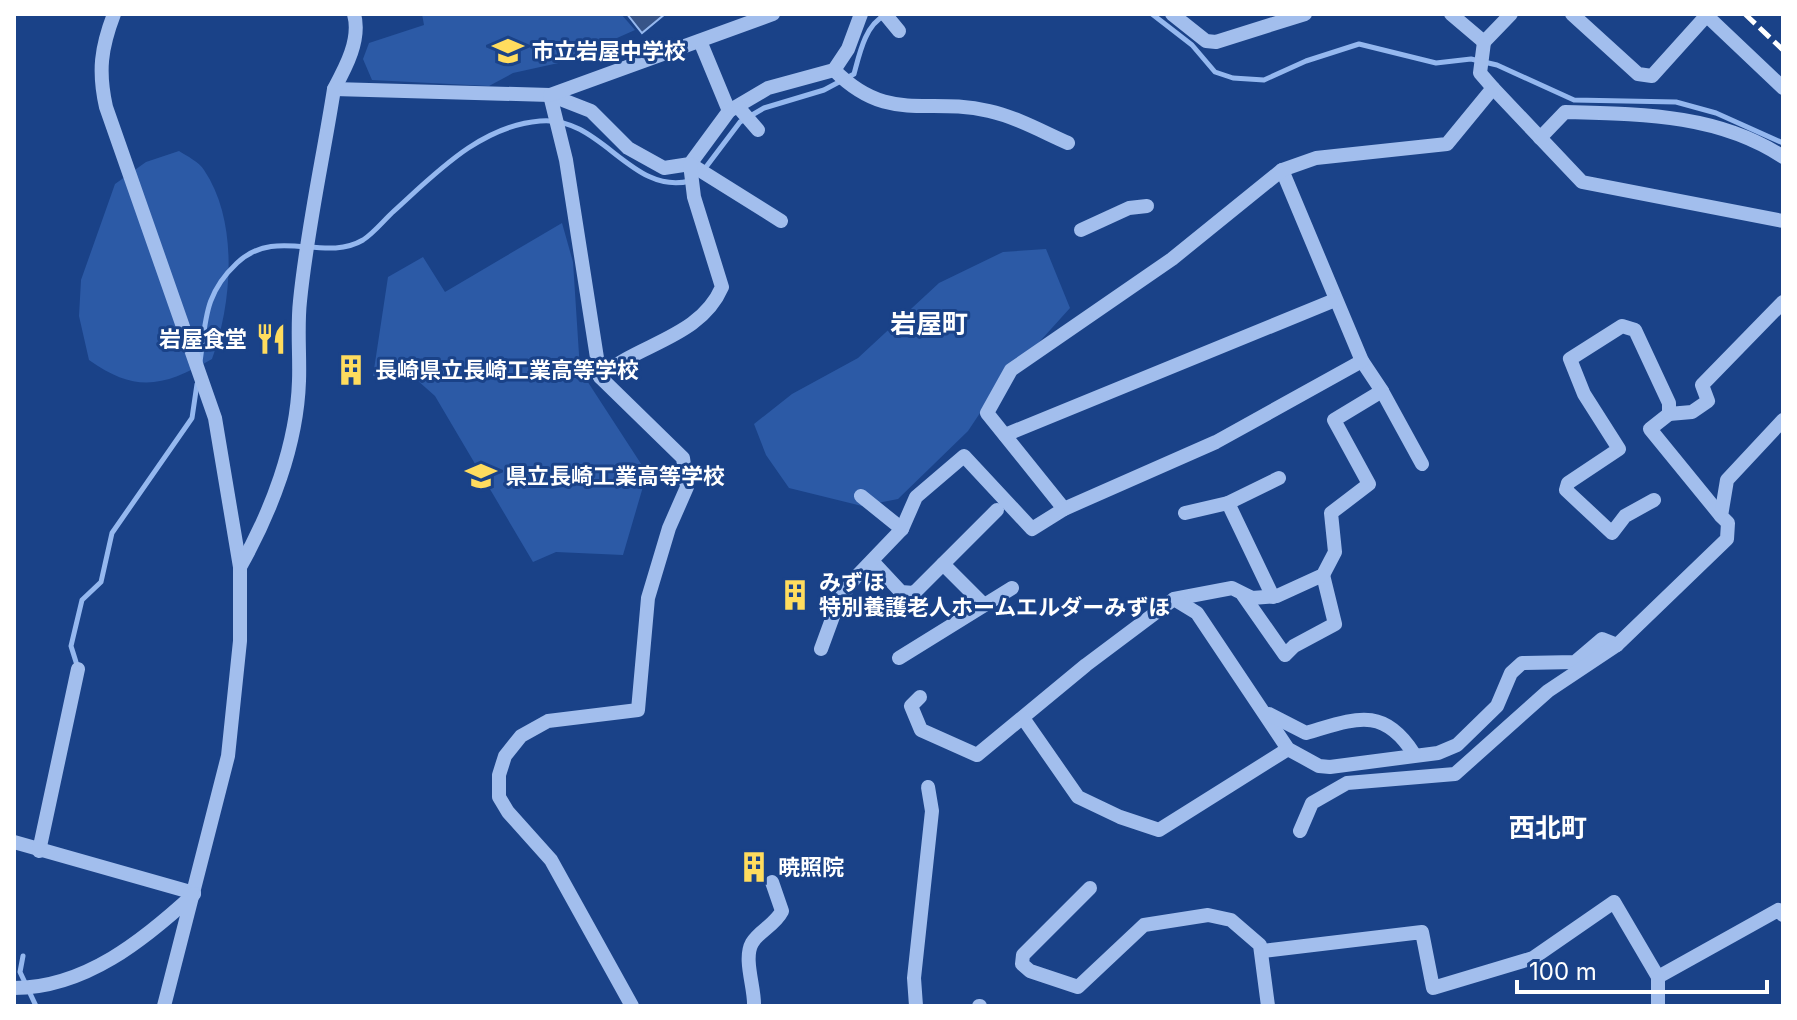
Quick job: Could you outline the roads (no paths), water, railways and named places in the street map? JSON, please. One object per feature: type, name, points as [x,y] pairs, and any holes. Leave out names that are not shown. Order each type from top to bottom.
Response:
[{"type":"street","points":[[114,14],[102,45],[99,75],[103,96],[177,318],[205,391],[223,454],[240,567],[240,641],[228,756],[164,1006]]},
{"type":"street","points":[[240,567],[260,531],[280,479],[293,419],[299,384],[299,303],[334,89],[344,71],[358,28],[354,14]]},
{"type":"street","points":[[550,95],[773,14]]},
{"type":"street","points":[[334,89],[550,95],[591,111],[628,148],[664,168],[690,164],[734,109],[768,88],[834,70],[848,49],[861,14]]},
{"type":"street","points":[[885,14],[899,31]]},
{"type":"street","points":[[1172,14],[1206,41],[1216,42],[1286,16],[1305,14]]},
{"type":"street","points":[[1451,14],[1484,46]]},
{"type":"street","points":[[1511,14],[1484,46],[1480,73],[1582,182],[1783,221]]},
{"type":"street","points":[[1572,14],[1638,74],[1652,76],[1706,15],[1783,88]]},
{"type":"street","points":[[700,41],[734,109],[758,130]]},
{"type":"street","points":[[834,70],[855,91],[898,105],[988,110],[1068,143]]},
{"type":"street","points":[[1064,509],[987,413],[1011,370],[1172,259],[1282,170],[1316,158],[1447,144],[1493,88]]},
{"type":"street","points":[[550,95],[600,377],[683,458],[687,487],[669,528],[648,598],[638,710],[548,721],[521,736],[505,756],[499,775],[499,797],[508,812],[551,860],[632,1006]]},
{"type":"street","points":[[1540,138],[1565,112],[1668,115],[1759,141],[1783,157]]},
{"type":"street","points":[[600,377],[616,363],[681,331],[704,315],[722,287],[719,269],[694,197],[690,164]]},
{"type":"street","points":[[690,164],[781,221]]},
{"type":"street","points":[[1282,170],[1312,234],[1335,300],[1362,361],[1422,464]]},
{"type":"street","points":[[1081,230],[1129,208],[1147,206]]},
{"type":"street","points":[[1005,435],[1335,300]]},
{"type":"street","points":[[1300,831],[1312,803],[1347,783],[1455,774],[1548,691],[1617,645],[1727,539],[1728,523],[1650,429],[1669,414],[1692,412],[1708,401],[1702,385],[1783,302]]},
{"type":"street","points":[[1654,500],[1625,516],[1612,533],[1566,490],[1568,483],[1619,449],[1584,394],[1570,359],[1622,326],[1635,330],[1669,403],[1669,414]]},
{"type":"street","points":[[821,649],[839,600],[855,578],[902,529],[916,497],[964,456],[1032,529],[1064,509],[1216,442],[1362,361]]},
{"type":"street","points":[[920,697],[911,706],[921,730],[977,755],[1086,665],[1174,599],[1232,588],[1252,598],[1273,597],[1323,575],[1335,552],[1331,513],[1369,484],[1334,420],[1382,391]]},
{"type":"street","points":[[1721,516],[1727,480],[1783,420]]},
{"type":"street","points":[[1185,513],[1228,503],[1279,478]]},
{"type":"street","points":[[861,496],[902,529]]},
{"type":"street","points":[[1228,503],[1273,597]]},
{"type":"street","points":[[873,562],[901,592],[914,593],[997,510]]},
{"type":"street","points":[[943,564],[984,605]]},
{"type":"street","points":[[1243,595],[1285,655],[1294,646],[1335,624],[1323,575]]},
{"type":"street","points":[[899,658],[1012,588]]},
{"type":"street","points":[[1174,599],[1197,613],[1288,749],[1319,766],[1438,753],[1457,745],[1497,706],[1511,673],[1522,663],[1575,662],[1602,639],[1617,645]]},
{"type":"street","points":[[39,851],[78,669]]},
{"type":"street","points":[[1265,712],[1306,733],[1367,718],[1383,721],[1401,733],[1414,754]]},
{"type":"street","points":[[1023,718],[1078,797],[1120,817],[1159,830],[1288,749]]},
{"type":"street","points":[[916,1006],[914,978],[932,811],[928,787]]},
{"type":"street","points":[[14,842],[194,893]]},
{"type":"street","points":[[754,1006],[749,956],[752,941],[776,923],[782,911],[772,882]]},
{"type":"street","points":[[1090,888],[1023,955],[1022,964],[1030,971],[1078,987],[1144,925],[1196,916],[1231,920],[1253,936],[1263,951],[1268,1006]]},
{"type":"street","points":[[15,988],[39,988],[65,982],[119,954],[194,893]]},
{"type":"street","points":[[1263,951],[1422,932],[1433,988],[1533,958],[1614,902],[1658,977],[1658,1006]]},
{"type":"street","points":[[1658,977],[1778,910],[1783,915]]},
{"type":"waterway","points":[[1152,14],[1192,45],[1215,72],[1233,78],[1264,80],[1306,61],[1359,44],[1436,63],[1471,59],[1497,65],[1574,100],[1676,102],[1716,113],[1783,143]]},
{"type":"waterway","points":[[703,171],[740,122],[764,108],[824,90],[854,74],[867,34],[884,16]]},
{"type":"waterway","points":[[200,362],[212,297],[237,263],[252,252],[268,247],[332,248],[363,240],[443,167],[498,132],[540,121],[562,122],[599,141],[650,177],[669,182],[690,181]]},
{"type":"waterway","points":[[76,662],[71,646],[82,600],[101,582],[112,533],[192,418],[197,384]]},
{"type":"waterway","points":[[23,956],[20,972],[36,1006]]},
{"type":"railway","points":[[1745,14],[1783,50]]},
{"type":"place","name":"市立岩屋中学校","points":[[508,51]]},
{"type":"place","name":"岩屋食堂","points":[[271,339]]},
{"type":"place","name":"長崎県立長崎工業高等学校","points":[[351,370]]},
{"type":"place","name":"県立長崎工業高等学校","points":[[481,476]]},
{"type":"place","name":"みずほ 特別養護老人ホームエルダーみずほ","points":[[795,595]]},
{"type":"place","name":"暁照院","points":[[754,867]]},
{"type":"district","name":"岩屋町","points":[[929,323]]},
{"type":"district","name":"西北町","points":[[1548,827]]}]
